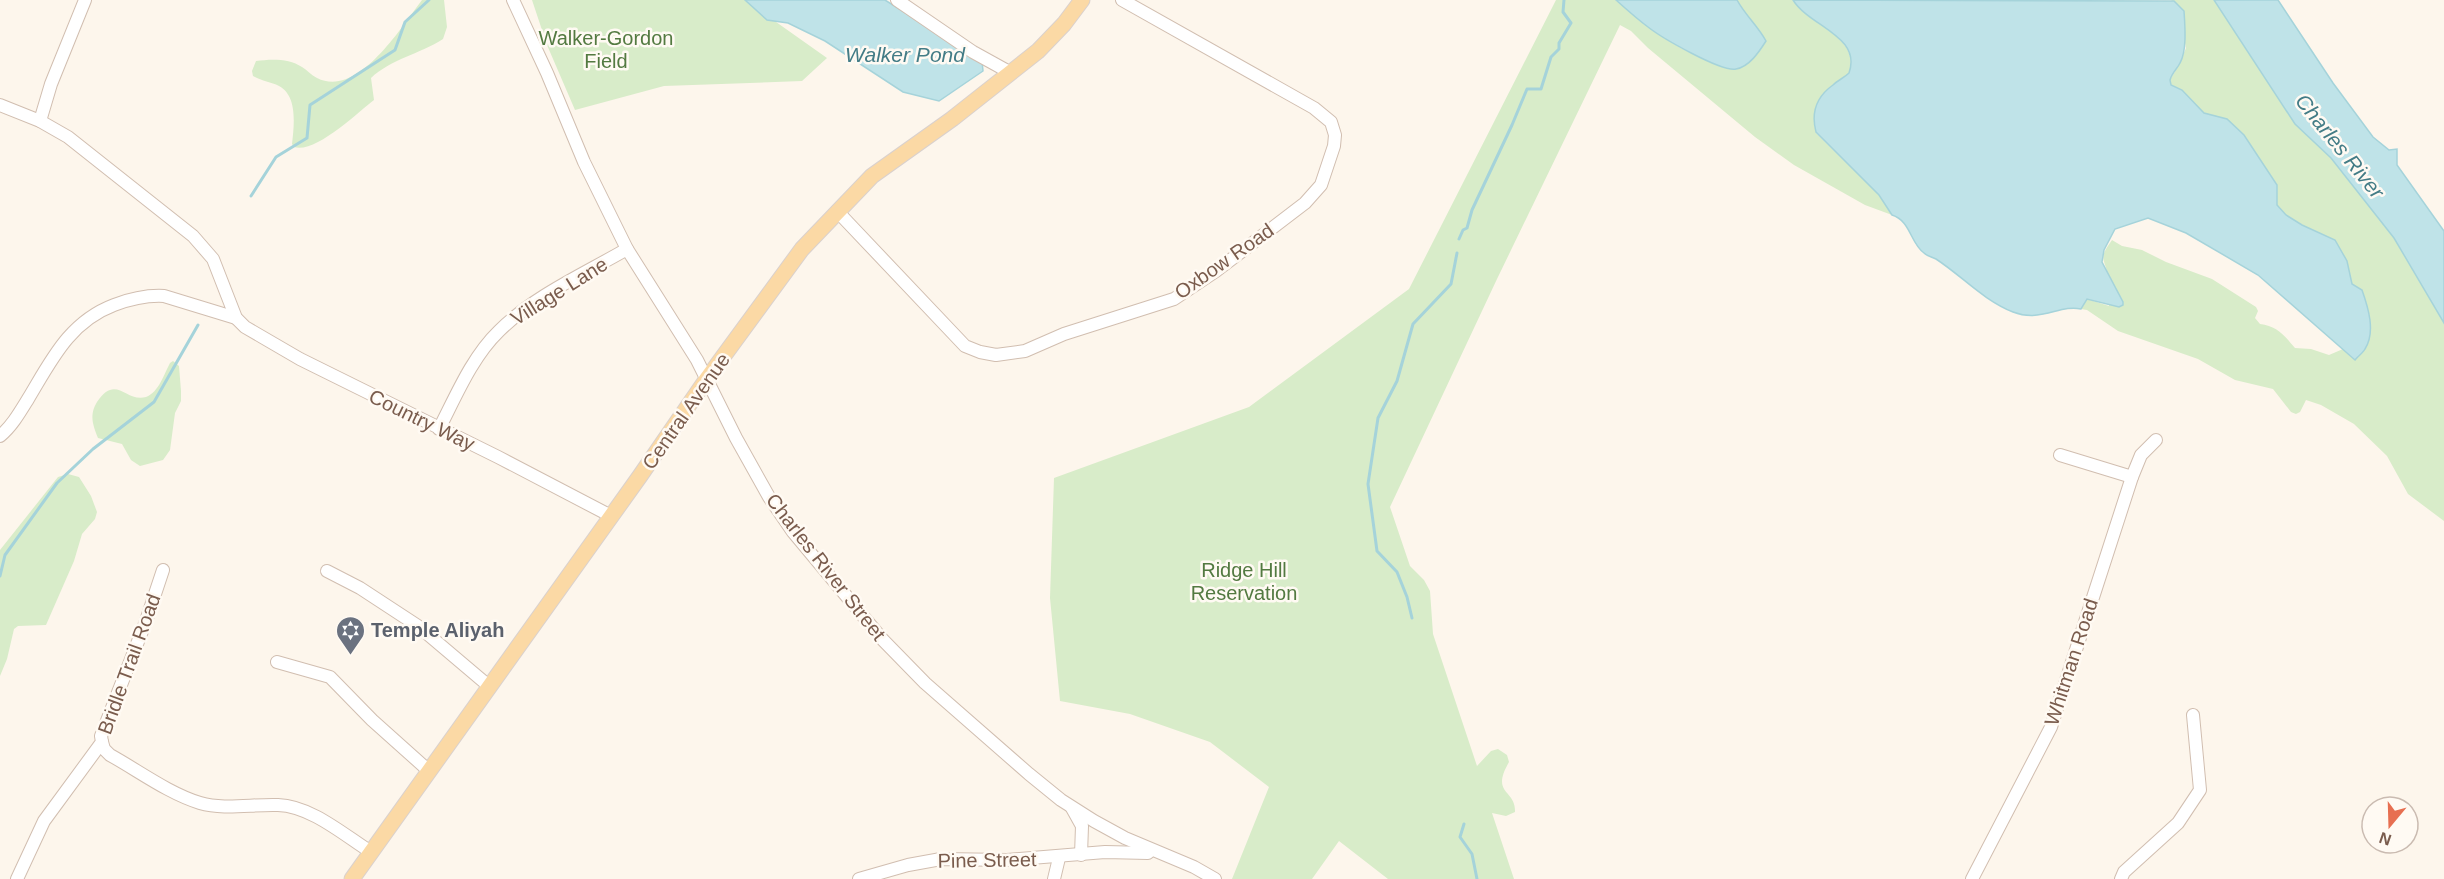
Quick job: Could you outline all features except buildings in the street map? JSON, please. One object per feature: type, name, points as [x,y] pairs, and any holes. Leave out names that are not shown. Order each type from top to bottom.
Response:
[{"type":"main road","name":"Central Avenue","points":[[352,879],[706,380],[802,249],[872,176],[952,119],[1038,51],[1064,24],[1082,0]]},
{"type":"street","points":[[39,121],[51,84],[85,0]]},
{"type":"street","name":"Charles River Street","points":[[513,0],[547,73],[584,162],[627,249],[697,360],[769,497],[794,532],[859,612],[925,683],[1029,774],[1072,807],[1125,838],[1194,867],[1215,879]]},
{"type":"street","points":[[897,0],[973,52],[1011,73]]},
{"type":"street","name":"Oxbow Road","points":[[837,211],[965,346],[996,355],[1025,351],[1064,334],[1174,299],[1216,271],[1305,204],[1321,185],[1334,146],[1335,135],[1331,122],[1314,108],[1122,0]]},
{"type":"street","points":[[0,105],[39,121],[68,137],[206,248],[219,272],[236,318]]},
{"type":"street","name":"Village Lane","points":[[440,429],[467,376],[497,332],[543,297],[627,249]]},
{"type":"street","name":"Country Way","points":[[0,436],[18,415],[57,349],[81,324],[102,310],[130,299],[151,295],[164,296],[236,318],[245,327],[300,359],[611,516]]},
{"type":"street","name":"Whitman Road","points":[[1972,879],[2051,728],[2132,477],[2141,455],[2156,440]]},
{"type":"street","points":[[2060,455],[2132,477]]},
{"type":"street","name":"Bridle Trail Road","points":[[17,879],[44,821],[102,742],[100,736],[146,621],[163,570]]},
{"type":"street","points":[[327,571],[360,588],[418,626],[467,670],[490,687]]},
{"type":"street","points":[[277,662],[330,677],[372,720],[429,771]]},
{"type":"street","points":[[2121,879],[2124,872],[2178,823],[2200,790],[2193,715]]},
{"type":"street","points":[[102,742],[104,749],[110,755],[176,793],[213,806],[279,805],[294,807],[371,852]]},
{"type":"street","points":[[1072,807],[1082,826],[1081,855]]},
{"type":"street","name":"Pine Street","points":[[858,879],[908,864],[941,859],[1059,858],[1131,851],[1160,854]]},
{"type":"street","points":[[1054,879],[1059,858]]},
{"type":"green space","points":[[422,0],[444,0],[447,27],[443,39],[379,71],[371,78],[374,100],[336,131],[303,148],[294,147],[292,144],[293,112],[289,97],[279,86],[253,76],[252,71],[256,61],[291,62],[317,78],[332,82],[348,78],[377,57]]},
{"type":"green space","name":"Walker-Gordon Field","points":[[532,0],[810,0],[769,17],[827,58],[802,81],[664,86],[575,110],[547,45]]},
{"type":"green space","name":"Ridge Hill Reservation","points":[[1556,0],[1616,0],[1659,34],[1690,53],[1724,65],[1742,67],[1756,56],[1766,41],[1737,0],[1793,0],[1800,9],[1841,40],[1851,60],[1849,73],[1822,95],[1816,106],[1814,119],[1816,133],[1879,195],[1892,215],[1865,205],[1794,165],[1755,137],[1648,48],[1631,31],[1620,25],[1390,507],[1410,566],[1424,580],[1430,591],[1433,634],[1477,766],[1491,751],[1498,749],[1507,755],[1509,762],[1502,780],[1505,791],[1512,799],[1515,812],[1506,816],[1492,813],[1514,879],[1388,879],[1339,841],[1312,879],[1232,879],[1269,787],[1210,742],[1130,714],[1060,701],[1050,598],[1054,478],[1249,407],[1409,289]]},
{"type":"green space","points":[[2171,0],[2214,0],[2295,124],[2331,158],[2394,238],[2444,323],[2444,521],[2408,494],[2387,456],[2354,424],[2321,405],[2306,400],[2300,412],[2296,414],[2291,412],[2273,389],[2235,380],[2198,359],[2118,331],[2087,310],[2081,309],[2087,299],[2109,306],[2109,279],[2103,258],[2112,240],[2122,246],[2142,250],[2166,262],[2212,279],[2256,307],[2258,311],[2255,318],[2260,324],[2276,329],[2295,348],[2311,349],[2329,355],[2343,349],[2355,360],[2368,342],[2370,319],[2367,304],[2362,290],[2352,284],[2347,261],[2286,215],[2277,205],[2277,185],[2244,135],[2214,116],[2204,113],[2182,90],[2171,85],[2170,80],[2186,48],[2183,33],[2184,12]]},
{"type":"green space","points":[[173,361],[179,366],[181,401],[175,413],[170,450],[163,460],[140,466],[131,460],[122,444],[98,438],[93,424],[93,411],[97,402],[110,390],[116,389],[139,398],[151,395]]},
{"type":"green space","points":[[68,474],[79,477],[91,496],[97,512],[95,519],[82,534],[74,561],[46,625],[18,626],[14,629],[7,659],[0,676],[0,550],[58,477]]},
{"type":"water","name":"Walker Pond","points":[[745,0],[885,0],[982,61],[983,71],[939,101],[903,92],[825,41],[788,23],[767,20]]},
{"type":"water","points":[[1616,0],[1737,0],[1766,41],[1757,54],[1741,68],[1728,69],[1705,60],[1666,39]]},
{"type":"water","points":[[1793,0],[2174,1],[2184,11],[2185,38],[2184,52],[2170,80],[2171,85],[2182,90],[2204,113],[2227,119],[2244,135],[2277,185],[2277,205],[2286,215],[2335,240],[2347,261],[2352,284],[2362,290],[2367,304],[2370,335],[2364,350],[2355,360],[2258,275],[2186,233],[2148,218],[2115,229],[2104,250],[2102,262],[2123,305],[2119,307],[2087,299],[2081,309],[2065,309],[2041,315],[2023,315],[1992,301],[1946,266],[1919,249],[1903,222],[1892,215],[1879,195],[1816,132],[1814,118],[1816,106],[1827,90],[1849,73],[1851,60],[1848,50],[1841,41],[1811,18]]},
{"type":"water","name":"Charles River","points":[[2214,0],[2278,0],[2333,83],[2373,137],[2389,150],[2397,149],[2397,165],[2444,231],[2444,323],[2394,238],[2331,158],[2295,124]]},
{"type":"waterway","points":[[251,196],[276,157],[307,138],[310,105],[395,50],[405,22],[429,0]]},
{"type":"waterway","points":[[1459,239],[1463,230],[1467,228],[1472,210],[1527,89],[1541,89],[1551,57],[1559,49],[1559,43],[1571,23],[1563,12],[1564,0]]},
{"type":"waterway","points":[[1412,618],[1397,572],[1377,551],[1368,484],[1378,418],[1397,381],[1413,324],[1451,284],[1457,253]]},
{"type":"waterway","points":[[0,576],[5,555],[57,483],[93,449],[154,402],[198,325]]},
{"type":"waterway","points":[[1464,824],[1460,837],[1472,854],[1477,879]]},
{"type":"place","name":"Temple Aliyah","points":[[350,656]]}]
